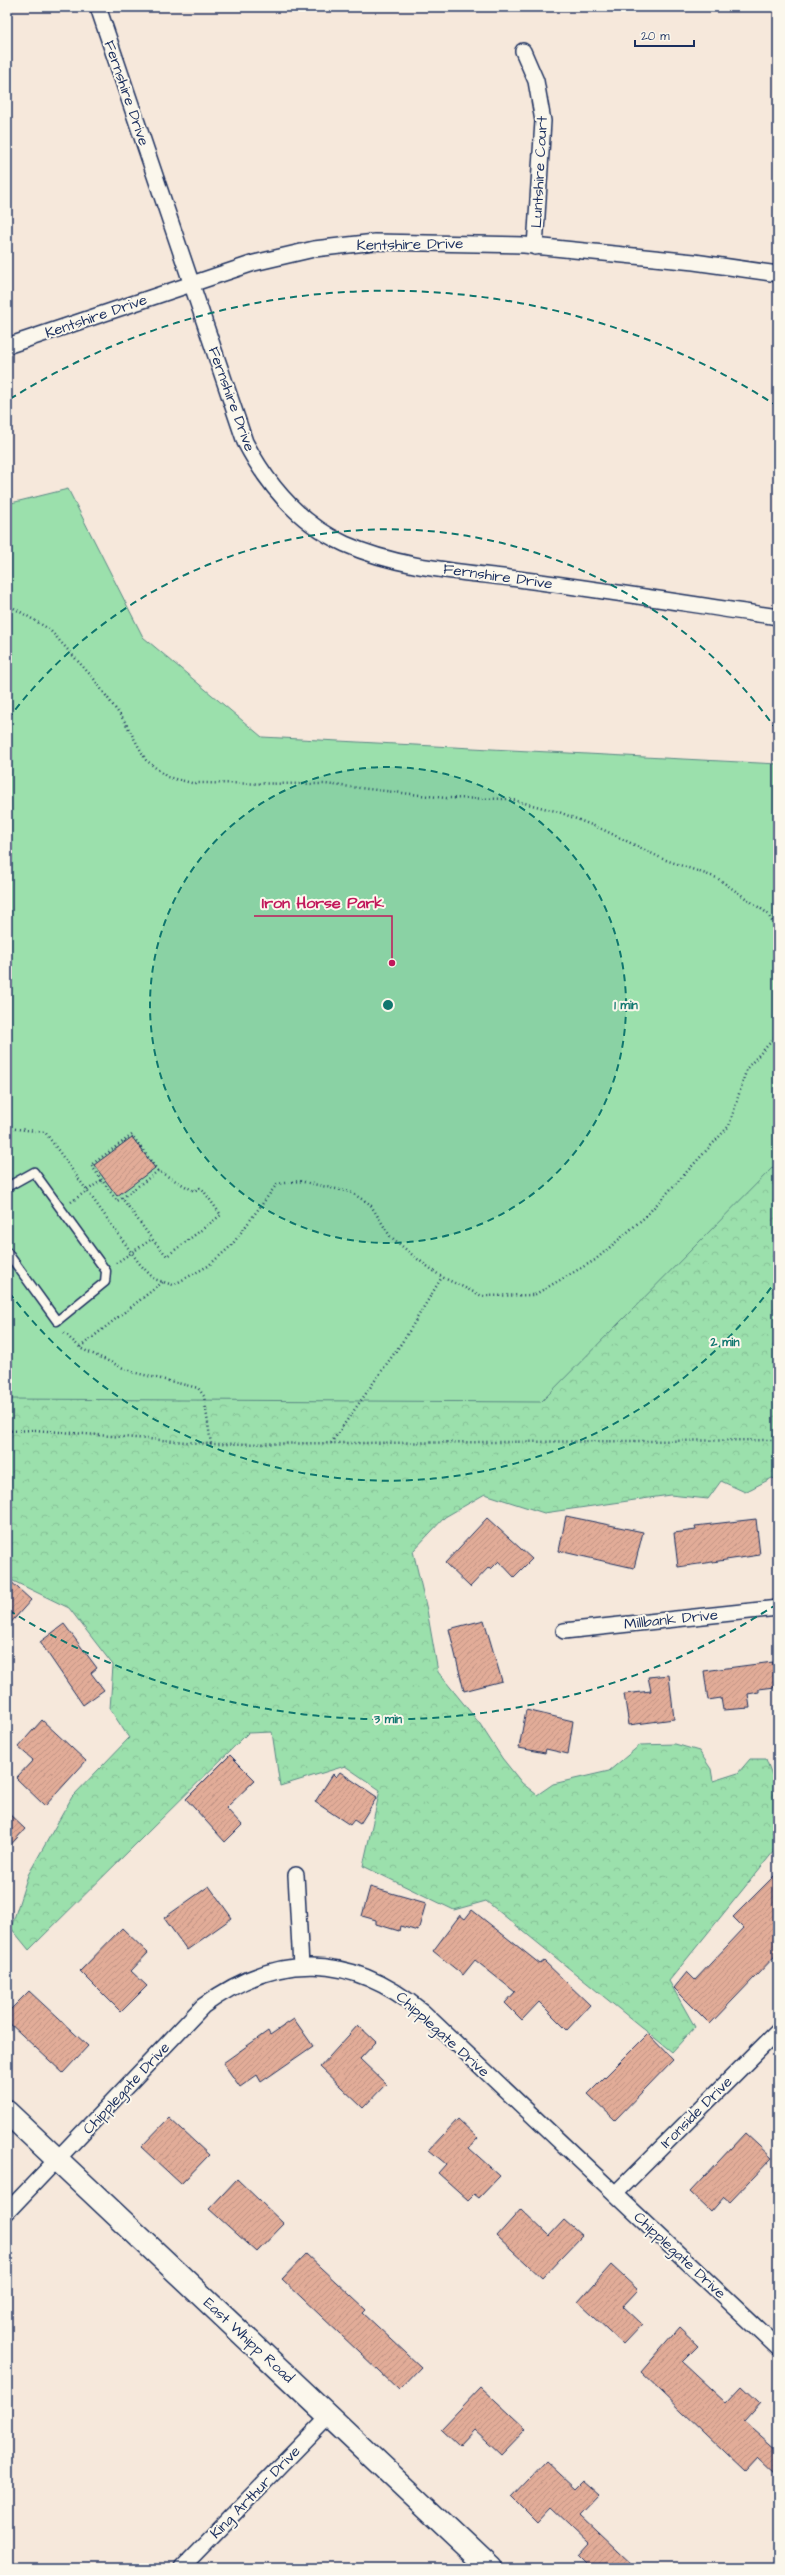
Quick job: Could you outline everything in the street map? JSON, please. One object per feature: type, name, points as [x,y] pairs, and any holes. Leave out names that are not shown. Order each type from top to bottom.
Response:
[{"type":"main road","name":"East Whipp Road","points":[[7,2112],[489,2568]]},
{"type":"street","name":"Fernshire Drive","points":[[98,7],[193,284],[245,442],[259,468],[276,492],[296,512],[319,530],[357,549],[404,563],[778,617]]},
{"type":"street","name":"Luntshire Court","points":[[523,51],[536,81],[543,121],[535,247]]},
{"type":"street","name":"Kentshire Drive","points":[[7,346],[254,263],[314,249],[375,242],[535,247],[694,262],[778,274]]},
{"type":"street","name":"Millbank Drive","points":[[564,1631],[778,1608]]},
{"type":"street","points":[[296,1875],[301,1966]]},
{"type":"street","name":"Chipplegate Drive","points":[[7,2212],[203,2006],[225,1990],[254,1976],[301,1966],[348,1970],[380,1982],[402,1995],[778,2348]]},
{"type":"street","name":"Ironside Drive","points":[[615,2194],[778,2031]]},
{"type":"street","name":"King Arthur Drive","points":[[181,2568],[329,2416]]},
{"type":"lane","points":[[7,1187],[34,1172],[106,1271],[105,1282],[57,1321],[7,1252]]},
{"type":"path","points":[[7,604],[49,628],[94,679],[124,722],[146,760],[168,777],[192,783],[325,784],[446,798],[516,801],[559,812],[604,830],[663,859],[716,878],[767,913],[778,932]]},
{"type":"path","points":[[7,1128],[45,1132],[135,1258],[154,1279],[163,1282],[173,1285],[208,1266],[231,1246],[277,1184],[299,1181],[350,1192],[370,1204],[390,1236],[442,1277],[482,1296],[534,1295],[595,1260],[645,1217],[729,1126],[748,1068],[778,1034]]},
{"type":"path","points":[[122,1198],[152,1239],[167,1256],[221,1217],[203,1190],[200,1188],[194,1192],[158,1171],[132,1135],[91,1166],[117,1201],[158,1171]]},
{"type":"path","points":[[61,1209],[102,1180]]},
{"type":"path","points":[[106,1271],[152,1239]]},
{"type":"path","points":[[330,1443],[405,1338],[442,1277]]},
{"type":"path","points":[[80,1347],[163,1282]]},
{"type":"path","points":[[57,1321],[61,1330],[80,1347],[132,1372],[198,1388],[204,1396],[211,1444]]},
{"type":"path","points":[[7,1431],[35,1430],[211,1444],[778,1440]]},
{"type":"green space","points":[[68,489],[143,637],[262,737],[778,764],[778,1162],[541,1402],[7,1399],[7,504]]},
{"type":"green space","points":[[778,1085],[778,1480],[772,1478],[745,1492],[721,1481],[708,1499],[670,1495],[544,1513],[485,1494],[445,1517],[413,1551],[427,1610],[438,1672],[480,1724],[502,1758],[522,1783],[537,1795],[553,1784],[609,1771],[640,1745],[675,1744],[699,1751],[711,1769],[713,1781],[738,1773],[750,1759],[766,1759],[772,1775],[778,1774],[778,1846],[669,1981],[695,2027],[672,2052],[486,1901],[454,1910],[363,1866],[380,1790],[345,1766],[280,1786],[272,1732],[248,1733],[29,1950],[11,1928],[28,1875],[72,1797],[129,1738],[110,1709],[113,1665],[69,1608],[7,1578],[7,1318]]},
{"type":"building","points":[[132,1137],[155,1168],[117,1196],[94,1165]]},
{"type":"building","points":[[566,1516],[643,1532],[634,1568],[559,1551]]},
{"type":"building","points":[[487,1518],[532,1559],[514,1577],[499,1561],[491,1569],[489,1567],[470,1587],[445,1563]]},
{"type":"building","points":[[756,1519],[760,1555],[678,1567],[674,1533],[696,1530],[695,1526]]},
{"type":"building","points":[[7,1578],[31,1600],[7,1627]]},
{"type":"building","points":[[484,1620],[502,1681],[464,1691],[449,1629]]},
{"type":"building","points":[[64,1624],[97,1668],[91,1673],[104,1690],[83,1705],[40,1642]]},
{"type":"building","points":[[773,1662],[775,1687],[759,1689],[759,1692],[748,1694],[750,1708],[723,1710],[721,1698],[708,1700],[704,1671]]},
{"type":"building","points":[[669,1675],[674,1719],[629,1725],[624,1694],[651,1691],[648,1677]]},
{"type":"building","points":[[526,1710],[573,1721],[568,1754],[546,1749],[545,1753],[519,1748]]},
{"type":"building","points":[[42,1720],[86,1761],[45,1806],[16,1778],[33,1760],[18,1747]]},
{"type":"building","points":[[230,1755],[255,1780],[226,1808],[242,1825],[225,1842],[186,1799]]},
{"type":"building","points":[[340,1772],[377,1797],[360,1824],[354,1820],[350,1825],[315,1802],[333,1774],[336,1777]]},
{"type":"building","points":[[7,1812],[25,1829],[7,1849]]},
{"type":"building","points":[[778,1872],[778,1953],[710,2024],[674,1988],[687,1972],[695,1980],[744,1928],[733,1917]]},
{"type":"building","points":[[209,1886],[232,1918],[187,1950],[164,1918]]},
{"type":"building","points":[[370,1887],[426,1903],[418,1931],[400,1926],[399,1931],[376,1924],[376,1920],[362,1916]]},
{"type":"building","points":[[472,1910],[540,1964],[544,1961],[590,2005],[567,2030],[539,2002],[522,2020],[505,2003],[515,1992],[475,1960],[463,1975],[433,1951],[460,1915],[465,1919]]},
{"type":"building","points":[[122,1928],[148,1953],[131,1971],[147,1986],[121,2012],[80,1971]]},
{"type":"building","points":[[29,1991],[88,2046],[63,2073],[7,2021],[7,2013]]},
{"type":"building","points":[[294,2019],[313,2046],[261,2082],[257,2075],[240,2087],[223,2063],[268,2031],[270,2035]]},
{"type":"building","points":[[358,2025],[376,2042],[360,2059],[386,2084],[363,2108],[320,2067]]},
{"type":"building","points":[[648,2034],[673,2060],[615,2120],[588,2094]]},
{"type":"building","points":[[169,2118],[209,2155],[181,2184],[141,2147]]},
{"type":"building","points":[[458,2119],[478,2138],[469,2148],[500,2176],[479,2198],[474,2194],[468,2200],[438,2173],[446,2164],[429,2150]]},
{"type":"building","points":[[745,2133],[772,2158],[730,2202],[724,2197],[711,2212],[690,2192]]},
{"type":"building","points":[[237,2179],[284,2224],[257,2252],[209,2209]]},
{"type":"building","points":[[521,2209],[549,2236],[564,2220],[582,2236],[542,2278],[497,2236]]},
{"type":"building","points":[[306,2254],[366,2310],[363,2313],[421,2367],[399,2390],[282,2279]]},
{"type":"building","points":[[611,2265],[638,2290],[623,2306],[642,2324],[623,2344],[578,2302]]},
{"type":"building","points":[[679,2328],[698,2346],[682,2362],[726,2403],[742,2386],[760,2403],[744,2421],[778,2451],[778,2478],[758,2459],[746,2472],[641,2372]]},
{"type":"building","points":[[481,2387],[526,2429],[501,2455],[474,2430],[459,2446],[441,2429]]},
{"type":"building","points":[[546,2461],[575,2488],[583,2480],[599,2494],[580,2514],[637,2568],[591,2568],[579,2556],[590,2544],[551,2507],[537,2522],[512,2497]]},
{"type":"place","name":"Iron Horse Park","points":[[392,963]]}]
